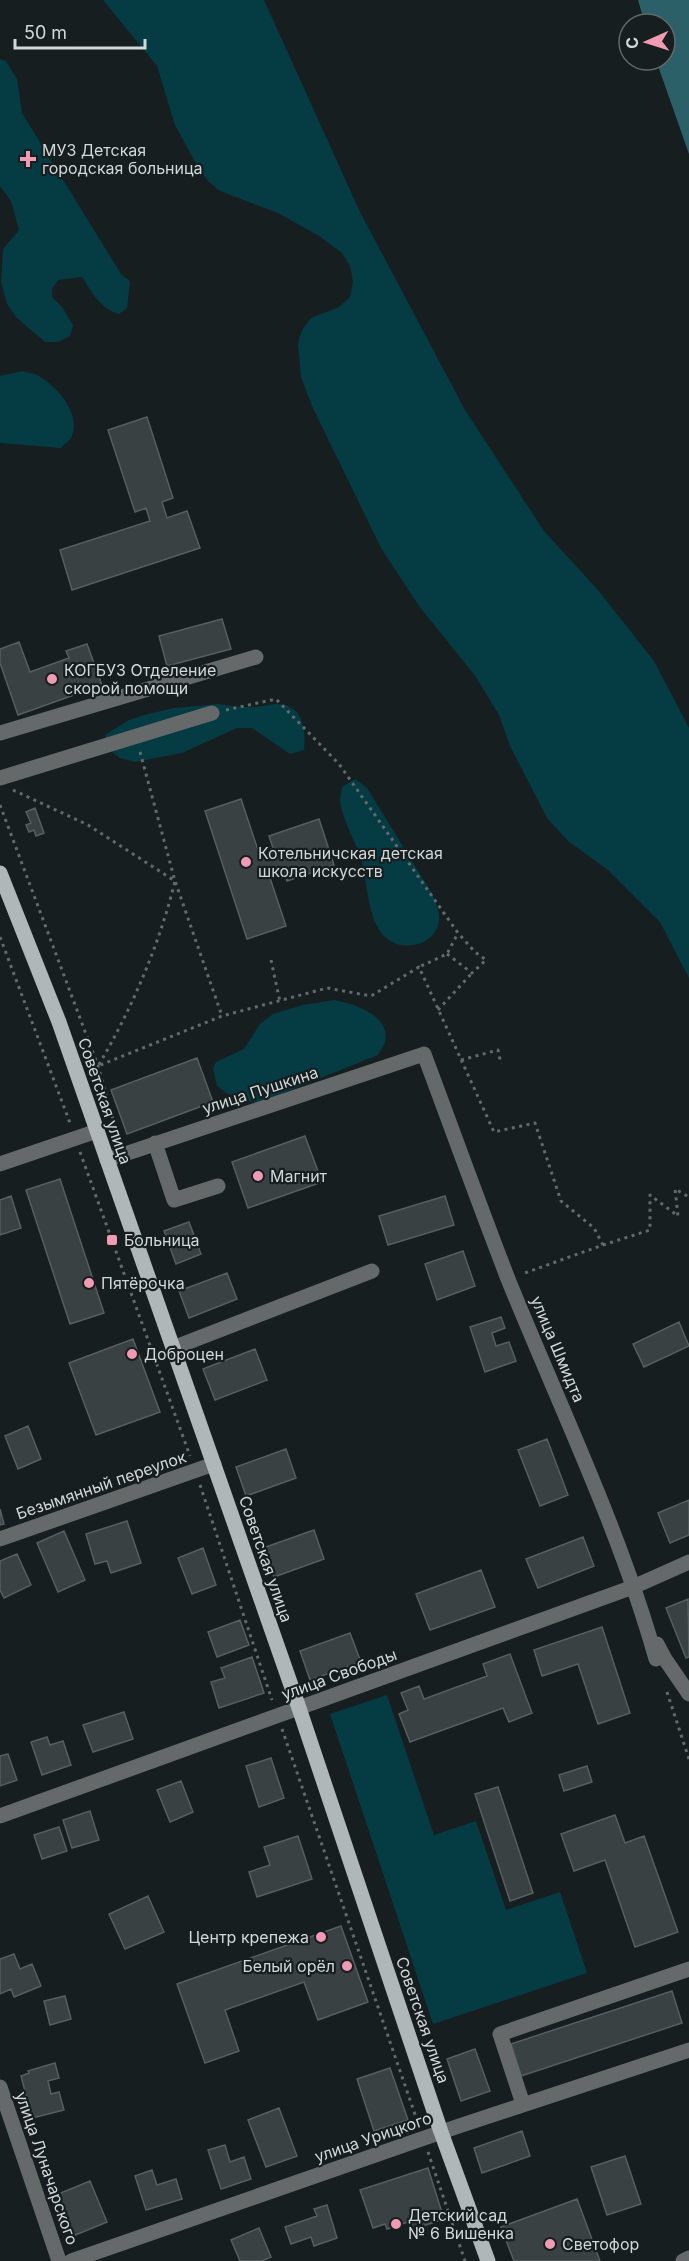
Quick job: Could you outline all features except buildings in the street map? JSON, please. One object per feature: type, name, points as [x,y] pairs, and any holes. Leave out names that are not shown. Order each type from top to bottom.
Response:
[{"type":"main road","name":"Советская улица","points":[[0,873],[59,1022],[299,1708],[441,2132],[488,2261]]},
{"type":"street","points":[[0,733],[256,657]]},
{"type":"street","points":[[5,783],[212,713]]},
{"type":"street","name":"улица Пушкина","points":[[107,1160],[424,1054]]},
{"type":"street","name":"улица Шмидта","points":[[424,1054],[509,1279],[575,1435],[633,1587],[656,1659]]},
{"type":"street","points":[[0,1164],[97,1131]]},
{"type":"street","points":[[155,1143],[174,1200],[218,1186]]},
{"type":"street","points":[[173,1348],[372,1271]]},
{"type":"street","name":"Безымянный переулок","points":[[0,1539],[214,1464]]},
{"type":"street","name":"улица Свободы","points":[[0,1816],[633,1587],[689,1562]]},
{"type":"street","points":[[645,1622],[664,1659],[689,1694]]},
{"type":"street","points":[[523,2104],[500,2034],[689,1969]]},
{"type":"street","name":"улица Урицкого","points":[[71,2261],[423,2138],[689,2050]]},
{"type":"street","name":"улица Луначарского","points":[[0,2087],[59,2261]]},
{"type":"street","points":[[682,2261],[689,2258]]},
{"type":"path","points":[[212,713],[276,699],[339,764],[458,933],[475,952],[486,960],[438,1010]]},
{"type":"path","points":[[136,738],[175,881],[222,1016],[99,1066],[115,1038],[166,919],[175,881]]},
{"type":"path","points":[[5,783],[88,825],[175,881]]},
{"type":"path","points":[[419,967],[447,954],[458,933]]},
{"type":"path","points":[[0,937],[195,1471],[465,2261]]},
{"type":"path","points":[[447,954],[472,973]]},
{"type":"path","points":[[272,960],[280,1002]]},
{"type":"path","points":[[461,1060],[498,1050],[501,1064]]},
{"type":"path","points":[[603,1245],[650,1230],[650,1196],[678,1216],[675,1189],[689,1197]]},
{"type":"path","points":[[656,1659],[689,1759]]},
{"type":"shaded area","points":[[103,0],[264,0],[360,212],[465,410],[544,531],[598,590],[654,661],[689,728],[689,978],[660,922],[608,870],[568,841],[547,818],[510,746],[499,715],[476,677],[419,606],[381,548],[312,406],[301,377],[298,344],[302,330],[311,318],[339,307],[350,297],[353,282],[350,266],[342,253],[319,236],[278,213],[220,191],[209,182],[199,169],[175,125],[157,66]]},
{"type":"shaded area","points":[[638,0],[689,0],[689,154],[660,72],[677,72],[677,12],[642,12]]},
{"type":"shaded area","name":"МУЗ Детская городская больница","points":[[0,59],[6,61],[17,79],[22,113],[121,274],[130,281],[127,308],[119,314],[112,312],[102,304],[82,277],[58,280],[52,289],[52,297],[62,307],[73,325],[70,336],[58,342],[45,342],[17,318],[7,304],[1,282],[3,249],[19,230],[11,201],[0,186]]},
{"type":"shaded area","points":[[23,371],[37,375],[52,386],[71,411],[74,429],[71,438],[61,448],[0,443],[0,376]]},
{"type":"shaded area","points":[[218,704],[258,707],[276,704],[292,708],[301,719],[303,726],[304,750],[290,754],[252,728],[237,728],[182,753],[135,762],[120,758],[108,749],[105,735],[129,720],[174,708]]},
{"type":"shaded area","points":[[355,779],[367,788],[434,897],[439,920],[437,928],[433,935],[421,943],[406,946],[391,941],[379,930],[375,921],[362,862],[343,814],[340,800],[342,787]]},
{"type":"shaded area","points":[[334,1000],[369,1012],[383,1025],[386,1033],[385,1042],[378,1055],[261,1102],[238,1098],[217,1086],[213,1068],[216,1062],[244,1049],[260,1024],[273,1014],[303,1005]]},
{"type":"shaded area","points":[[387,1695],[434,1835],[476,1821],[506,1910],[560,1892],[587,1973],[433,2024],[330,1714]]},
{"type":"place","name":"МУЗ Детская городская больница","points":[[28,159]]},
{"type":"place","name":"КОГБУЗ Отделение скорой помощи","points":[[52,679]]},
{"type":"place","name":"Котельничская детская школа искусств","points":[[246,862]]},
{"type":"place","name":"Магнит","points":[[258,1176]]},
{"type":"place","name":"Больница","points":[[112,1240]]},
{"type":"place","name":"Пятёрочка","points":[[89,1283]]},
{"type":"place","name":"Доброцен","points":[[132,1354]]},
{"type":"place","name":"Центр крепежа","points":[[321,1937]]},
{"type":"place","name":"Белый орёл","points":[[347,1966]]},
{"type":"place","name":"Детский сад № 6 Вишенка","points":[[396,2224]]},
{"type":"place","name":"Светофор","points":[[550,2244]]}]
